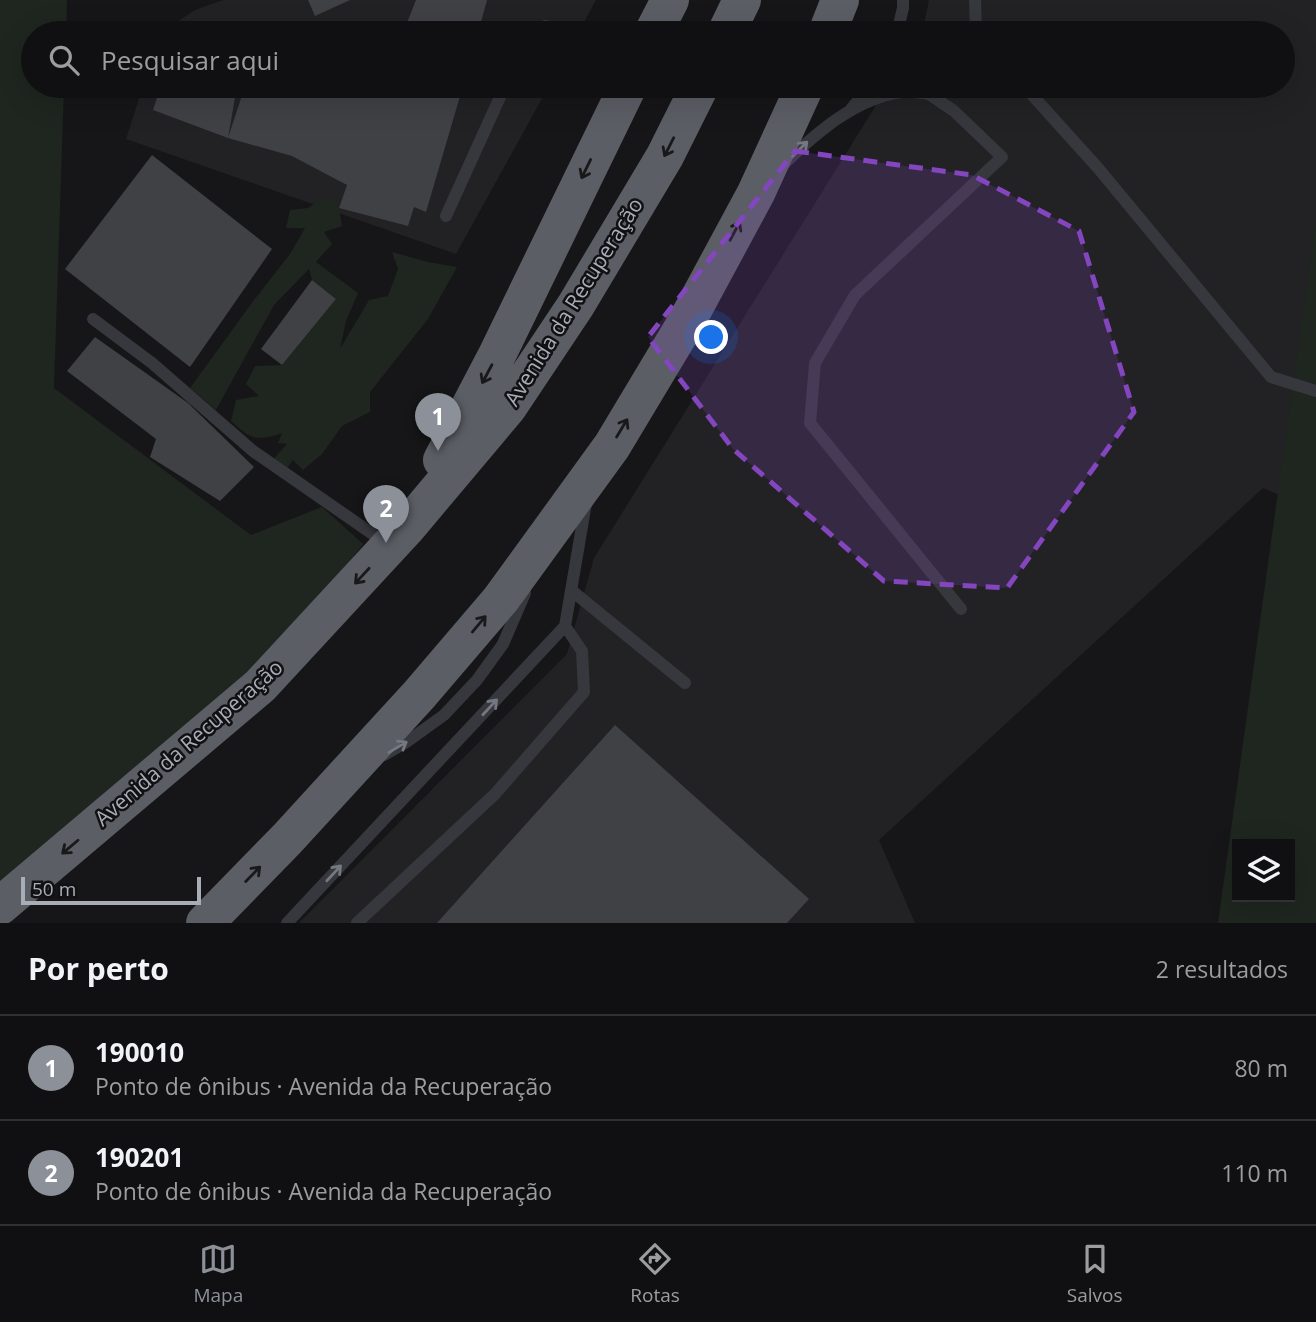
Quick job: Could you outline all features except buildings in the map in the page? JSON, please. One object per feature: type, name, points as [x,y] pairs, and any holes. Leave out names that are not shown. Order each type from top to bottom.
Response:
[{"type":"highway","points":[[659,21],[670,0]]},
{"type":"highway","points":[[732,21],[742,0]]},
{"type":"highway","points":[[832,21],[840,0]]},
{"type":"highway","points":[[399,536],[497,355],[622,98]]},
{"type":"highway","name":"Avenida da Recuperação","points":[[0,906],[260,686],[399,536],[508,407],[576,305],[665,156],[694,98]]},
{"type":"highway","points":[[205,923],[287,839],[419,695],[501,599],[611,446],[687,321],[756,193],[800,98]]},
{"type":"lane","points":[[975,0],[976,21]]},
{"type":"lane","points":[[446,216],[500,98]]},
{"type":"lane","points":[[849,112],[860,98]]},
{"type":"lane","points":[[756,193],[808,141],[849,112],[877,98]]},
{"type":"lane","points":[[937,98],[1002,157],[855,295],[815,363],[810,423],[961,609]]},
{"type":"lane","points":[[1035,98],[1098,168],[1271,377],[1316,391]]},
{"type":"lane","points":[[93,318],[152,363],[253,451],[399,536]]},
{"type":"lane","points":[[287,923],[565,626],[590,475]]},
{"type":"lane","points":[[571,590],[685,683]]},
{"type":"lane","points":[[357,923],[495,794],[584,692],[582,652],[565,626]]},
{"type":"highlighted area","points":[[795,151],[972,175],[1079,231],[1134,412],[1007,588],[884,581],[733,449],[648,337]]},
{"type":"shaded area","points":[[0,0],[67,0],[66,21],[21,21],[21,98],[64,98],[54,388],[251,535],[322,507],[363,544],[300,628],[0,891]]},
{"type":"shaded area","points":[[223,0],[596,0],[585,21],[178,21],[195,10]]},
{"type":"shaded area","points":[[929,0],[1316,0],[1316,511],[1263,488],[879,840],[915,923],[299,923],[567,654],[594,558],[881,98],[1295,98],[1295,21],[925,21]]},
{"type":"shaded area","points":[[139,98],[542,98],[456,254],[126,139]]},
{"type":"shaded area","points":[[335,198],[342,226],[324,232],[332,244],[316,262],[358,293],[346,321],[340,349],[369,300],[388,296],[398,269],[392,252],[457,267],[428,319],[370,392],[370,412],[342,426],[322,454],[303,470],[293,460],[282,475],[269,464],[287,444],[278,443],[282,433],[254,437],[231,421],[236,400],[259,396],[246,384],[255,366],[282,365],[336,299],[312,280],[309,269],[274,305],[216,410],[190,388],[290,254],[305,228],[286,228],[290,210],[308,208],[321,200]]},
{"type":"shaded area","points":[[1316,219],[1316,923],[1218,923]]},
{"type":"place","name":"190010","points":[[438,451]]},
{"type":"place","name":"190201","points":[[386,543]]}]
